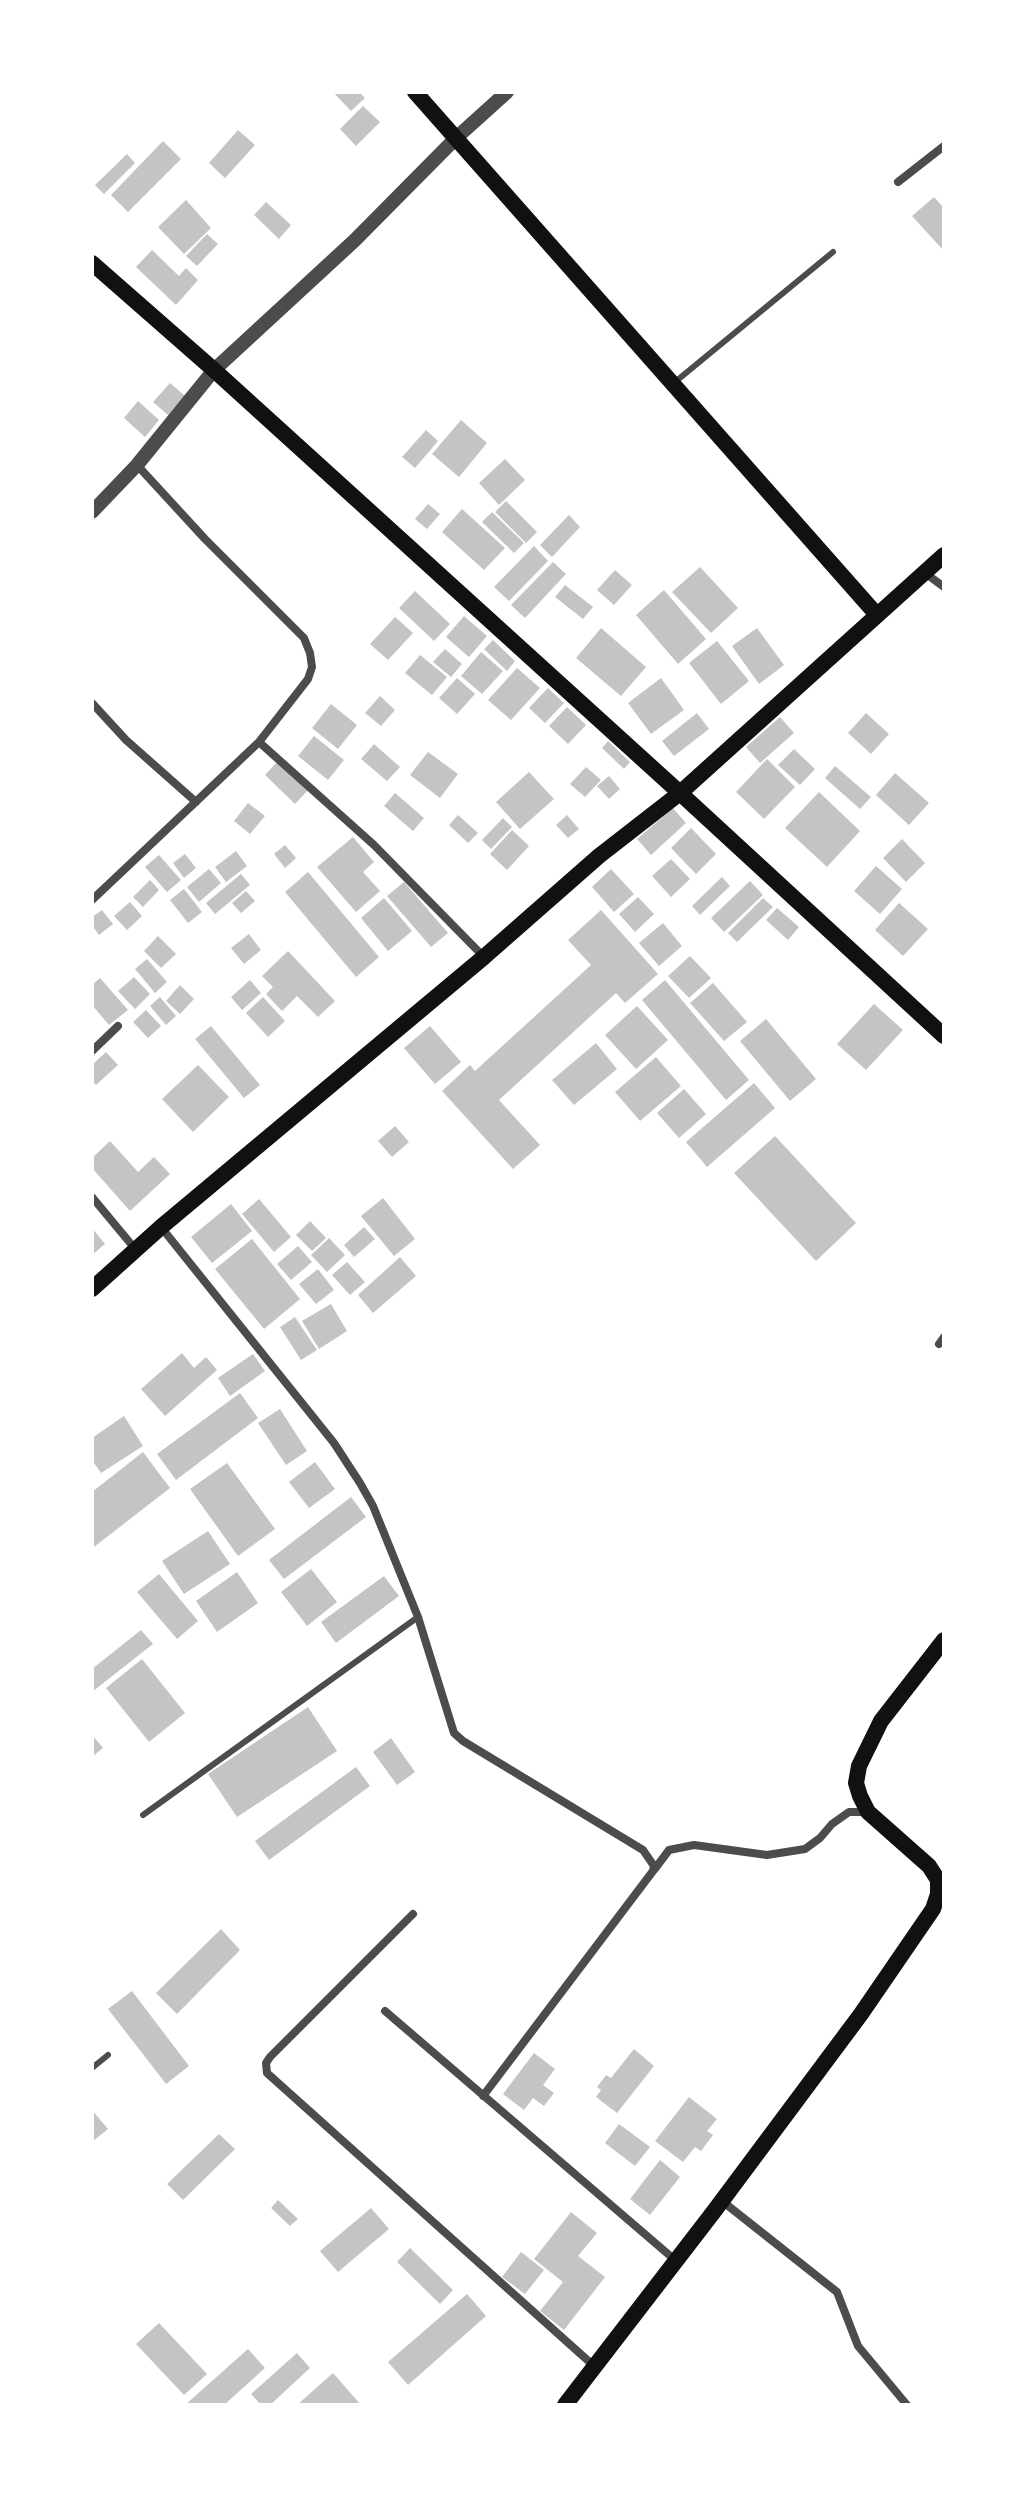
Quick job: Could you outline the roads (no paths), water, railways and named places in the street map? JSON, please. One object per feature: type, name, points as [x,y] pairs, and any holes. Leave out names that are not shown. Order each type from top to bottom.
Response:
[{"type":"main road","points":[[415,92],[877,615]]},
{"type":"main road","points":[[92,263],[214,370],[944,1036]]},
{"type":"main road","points":[[92,1289],[599,856],[680,793],[944,555]]},
{"type":"main road","points":[[565,2405],[861,2014],[933,1909],[941,1882],[922,1859],[868,1812],[856,1783],[859,1766],[881,1721],[944,1640]]},
{"type":"street","points":[[92,512],[141,459],[214,370],[355,240],[456,138],[507,92]]},
{"type":"street","points":[[898,182],[944,146]]},
{"type":"street","points":[[92,900],[259,742],[308,679],[312,667],[304,638],[205,539],[141,459]]},
{"type":"street","points":[[924,573],[944,587]]},
{"type":"street","points":[[92,703],[126,740],[196,802]]},
{"type":"street","points":[[259,742],[374,845],[484,957]]},
{"type":"street","points":[[92,1051],[118,1026]]},
{"type":"street","points":[[92,1197],[136,1250]]},
{"type":"street","points":[[161,1227],[334,1443],[373,1506],[430,1648],[454,1733],[643,1850],[650,1858],[653,1871]]},
{"type":"street","points":[[483,2096],[669,1850],[694,1845],[767,1855],[805,1849],[849,1812],[868,1812]]},
{"type":"street","points":[[413,1914],[270,2057],[266,2063],[267,2073],[594,2366]]},
{"type":"street","points":[[385,2011],[676,2261]]},
{"type":"street","points":[[722,2201],[837,2292],[858,2346],[907,2405]]},
{"type":"lane","points":[[673,385],[833,252]]},
{"type":"lane","points":[[143,1815],[418,1617]]},
{"type":"lane","points":[[92,2068],[108,2055]]}]
